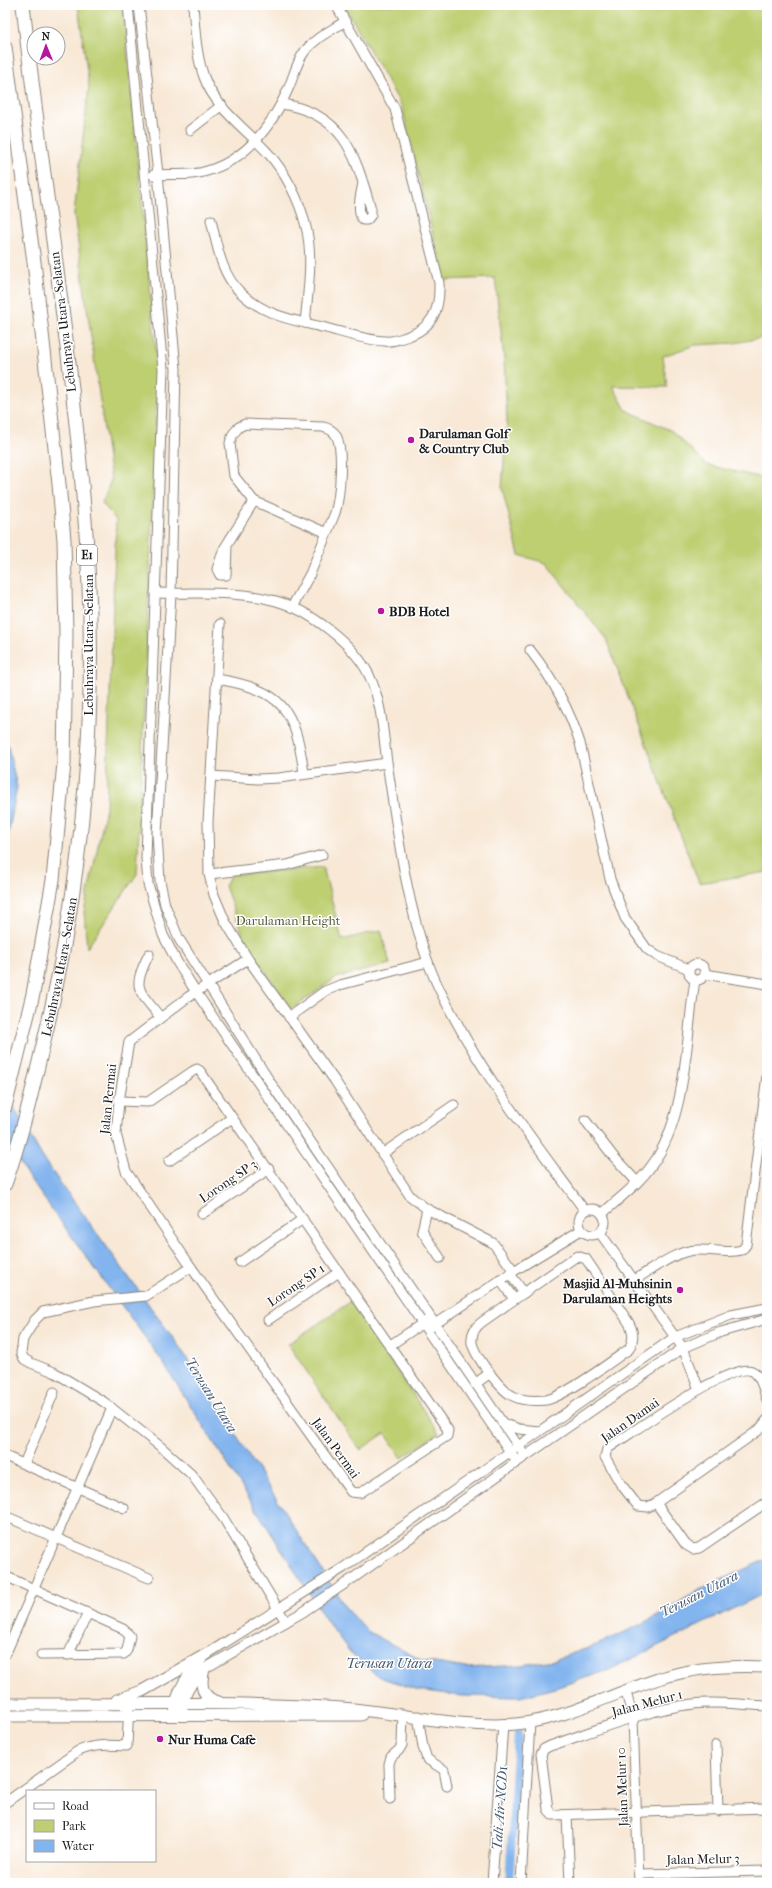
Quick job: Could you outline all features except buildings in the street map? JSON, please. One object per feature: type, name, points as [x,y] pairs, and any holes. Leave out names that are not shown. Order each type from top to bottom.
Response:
[{"type":"highway","name":"Lebuhraya Utara–Selatan","points":[[6,1181],[30,1102],[56,994],[70,920],[78,863],[88,742],[90,658],[88,563],[82,484],[23,5]]},
{"type":"highway","name":"Lebuhraya Utara–Selatan","points":[[5,47],[34,262],[59,484],[64,540],[66,633],[64,763],[53,880],[33,994],[5,1107]]},
{"type":"main road","points":[[105,1704],[142,1691],[207,1654]]},
{"type":"main road","points":[[5,1704],[225,1704],[343,1708],[483,1724],[503,1724],[530,1722],[689,1671],[716,1667],[767,1667]]},
{"type":"main road","points":[[204,1669],[201,1682],[204,1693],[214,1701],[225,1704]]},
{"type":"main road","points":[[5,1716],[342,1716],[391,1713]]},
{"type":"street","points":[[128,5],[146,176],[164,373],[146,834],[148,884],[163,935],[177,962],[196,992],[423,1327],[517,1462]]},
{"type":"street","points":[[139,5],[158,174],[176,369],[171,594],[157,856],[165,905],[179,939],[272,1085],[525,1456]]},
{"type":"street","points":[[193,5],[201,66],[209,88],[222,105],[269,154],[283,173],[305,222],[309,241],[305,323]]},
{"type":"street","points":[[211,220],[228,277],[240,292],[266,312],[379,341],[394,341],[419,333],[433,317],[438,303],[439,283],[395,109],[344,22],[336,5]]},
{"type":"street","points":[[146,176],[158,174],[192,174],[208,171],[236,157],[265,131],[282,104],[304,53],[319,37],[344,22]]},
{"type":"street","points":[[282,104],[297,106],[328,122],[349,147],[358,168],[362,183]]},
{"type":"street","points":[[190,130],[222,105]]},
{"type":"street","points":[[292,607],[310,574],[327,533],[337,506],[340,468],[337,436],[327,428],[253,424],[239,427],[233,434],[230,443],[232,471],[237,481],[254,501],[327,533]]},
{"type":"street","points":[[227,545],[254,501]]},
{"type":"street","points":[[156,594],[263,597],[292,607],[303,613],[337,637],[357,657],[367,672],[378,700],[405,879],[428,962],[446,1003],[484,1071],[585,1211]]},
{"type":"street","points":[[220,624],[208,829],[209,874],[214,895],[225,921],[248,959],[335,1081],[410,1196],[427,1209],[493,1243],[524,1293]]},
{"type":"street","points":[[530,650],[549,675],[574,725],[580,743],[610,879],[625,918],[647,949],[657,956],[689,968]]},
{"type":"street","points":[[217,679],[251,686],[274,698],[280,703],[291,718],[295,728],[304,773]]},
{"type":"street","points":[[211,776],[258,779],[387,763]]},
{"type":"street","points":[[209,874],[287,865],[322,855]]},
{"type":"street","points":[[149,954],[140,973],[138,986],[144,997],[160,1017]]},
{"type":"street","name":"Jalan Permai","points":[[119,1100],[148,1102],[193,1071],[197,1069],[200,1071],[269,1169],[449,1433],[447,1436],[360,1493],[351,1492],[191,1268],[126,1171],[116,1134],[119,1100],[129,1042],[160,1017],[248,959]]},
{"type":"street","points":[[289,1016],[333,987],[428,962]]},
{"type":"street","points":[[695,964],[701,965],[704,967],[705,974],[700,980],[695,980],[690,977],[689,968],[695,964]]},
{"type":"street","points":[[705,974],[767,984]]},
{"type":"street","points":[[602,1214],[646,1174],[659,1156],[673,1122],[682,1078],[695,980]]},
{"type":"street","points":[[634,1280],[685,1252],[695,1250],[732,1253],[742,1250],[746,1245],[767,1075]]},
{"type":"street","points":[[382,1154],[454,1105]]},
{"type":"street","points":[[169,1161],[232,1118]]},
{"type":"street","points":[[585,1120],[613,1156],[637,1182]]},
{"type":"street","name":"Lorong SP 3","points":[[202,1214],[269,1169]]},
{"type":"street","points":[[427,1209],[422,1231],[440,1258]]},
{"type":"street","points":[[592,1209],[602,1214],[605,1222],[603,1230],[600,1233],[588,1235],[581,1230],[579,1222],[585,1211],[592,1209]]},
{"type":"street","points":[[240,1262],[303,1219]]},
{"type":"street","points":[[389,1346],[423,1327],[581,1230]]},
{"type":"street","points":[[600,1233],[683,1348],[699,1389]]},
{"type":"street","points":[[577,1256],[583,1257],[629,1323],[633,1332],[633,1341],[629,1349],[556,1398],[529,1401],[512,1396],[500,1387],[472,1343],[474,1331],[482,1322],[514,1300],[573,1258],[577,1256]]},
{"type":"street","points":[[191,1268],[146,1296],[104,1299],[44,1312],[32,1325],[21,1348],[24,1359],[64,1378],[112,1408],[161,1447],[192,1475],[224,1519],[286,1622]]},
{"type":"street","name":"Lorong SP 1","points":[[268,1320],[339,1272]]},
{"type":"street","points":[[500,1280],[514,1300]]},
{"type":"street","points":[[179,1716],[179,1704],[183,1681],[189,1672],[207,1654],[279,1610],[343,1568],[675,1337],[731,1315],[767,1308]]},
{"type":"street","points":[[179,1704],[195,1679],[204,1669],[303,1612],[525,1456],[683,1348],[727,1330],[767,1319]]},
{"type":"street","name":"Jalan Damai","points":[[767,1400],[758,1375],[751,1370],[733,1372],[699,1389],[607,1449],[605,1457],[620,1483],[638,1506],[648,1507],[656,1503],[759,1430],[767,1420]]},
{"type":"street","points":[[475,1384],[490,1373]]},
{"type":"street","points":[[24,1464],[54,1392]]},
{"type":"street","points":[[6,1653],[8,1638],[34,1589],[112,1408]]},
{"type":"street","points":[[501,1422],[519,1429],[539,1431]]},
{"type":"street","points":[[5,1456],[124,1508]]},
{"type":"street","points":[[656,1503],[686,1545],[693,1549],[699,1548],[767,1502]]},
{"type":"street","points":[[5,1516],[55,1539],[149,1578]]},
{"type":"street","points":[[5,1576],[88,1613],[129,1633],[130,1636],[127,1650],[124,1654],[120,1655],[41,1655]]},
{"type":"street","points":[[68,1655],[88,1613]]},
{"type":"street","name":"Jalan Melur 10","points":[[626,1692],[633,1719],[635,1813],[639,1878]]},
{"type":"street","points":[[5,1803],[78,1751],[99,1746],[127,1746],[129,1704]]},
{"type":"street","name":"Jalan Melur 1","points":[[567,1815],[552,1815],[549,1812],[541,1754],[544,1749],[633,1719],[694,1704],[767,1706]]},
{"type":"street","points":[[390,1799],[389,1764],[391,1757],[402,1745],[403,1714]]},
{"type":"street","points":[[418,1716],[423,1747],[427,1759],[444,1770],[447,1786]]},
{"type":"street","points":[[521,1883],[530,1722]]},
{"type":"street","points":[[492,1883],[503,1724]]},
{"type":"street","points":[[716,1744],[718,1811]]},
{"type":"street","points":[[570,1883],[567,1815],[718,1811],[767,1808]]},
{"type":"street","name":"Jalan Melur 3","points":[[639,1878],[767,1871]]},
{"type":"green space","points":[[78,5],[123,5],[158,373],[137,874],[87,948],[84,912],[106,808],[116,520],[102,503],[111,480],[74,214],[89,86]]},
{"type":"green space","name":"Darulaman Golf & Country Club","points":[[344,5],[767,5],[767,337],[734,343],[695,345],[663,356],[667,387],[613,386],[626,410],[672,431],[707,465],[767,479],[767,872],[699,883],[606,639],[546,563],[519,555],[502,488],[507,420],[504,358],[495,278],[444,280],[402,107]]},
{"type":"green space","name":"Darulaman Height","points":[[323,867],[342,940],[381,930],[390,964],[336,978],[291,1009],[245,941],[225,886],[231,875]]},
{"type":"green space","points":[[350,1302],[439,1433],[402,1458],[385,1433],[360,1450],[288,1344]]},
{"type":"water","points":[[5,733],[17,787],[5,852]]},
{"type":"water","name":"Terusan Utara","points":[[5,1092],[46,1163],[181,1349],[346,1608],[369,1632],[423,1661],[466,1668],[521,1665],[554,1660],[599,1644],[646,1622],[705,1587],[767,1559],[767,1592],[609,1670],[555,1688],[520,1697],[461,1696],[418,1690],[379,1677],[350,1652],[328,1623],[162,1361],[27,1175],[5,1137]]},
{"type":"waterway","name":"Tali Air NCD1","points":[[509,1883],[518,1734]]},
{"type":"place","name":"Darulaman Golf & Country Club","points":[[411,440]]},
{"type":"place","name":"BDB Hotel","points":[[381,611]]},
{"type":"place","name":"Masjid Al-Muhsinin Darulaman Heights","points":[[680,1290]]},
{"type":"place","name":"Nur Huma Cafe","points":[[160,1739]]}]
